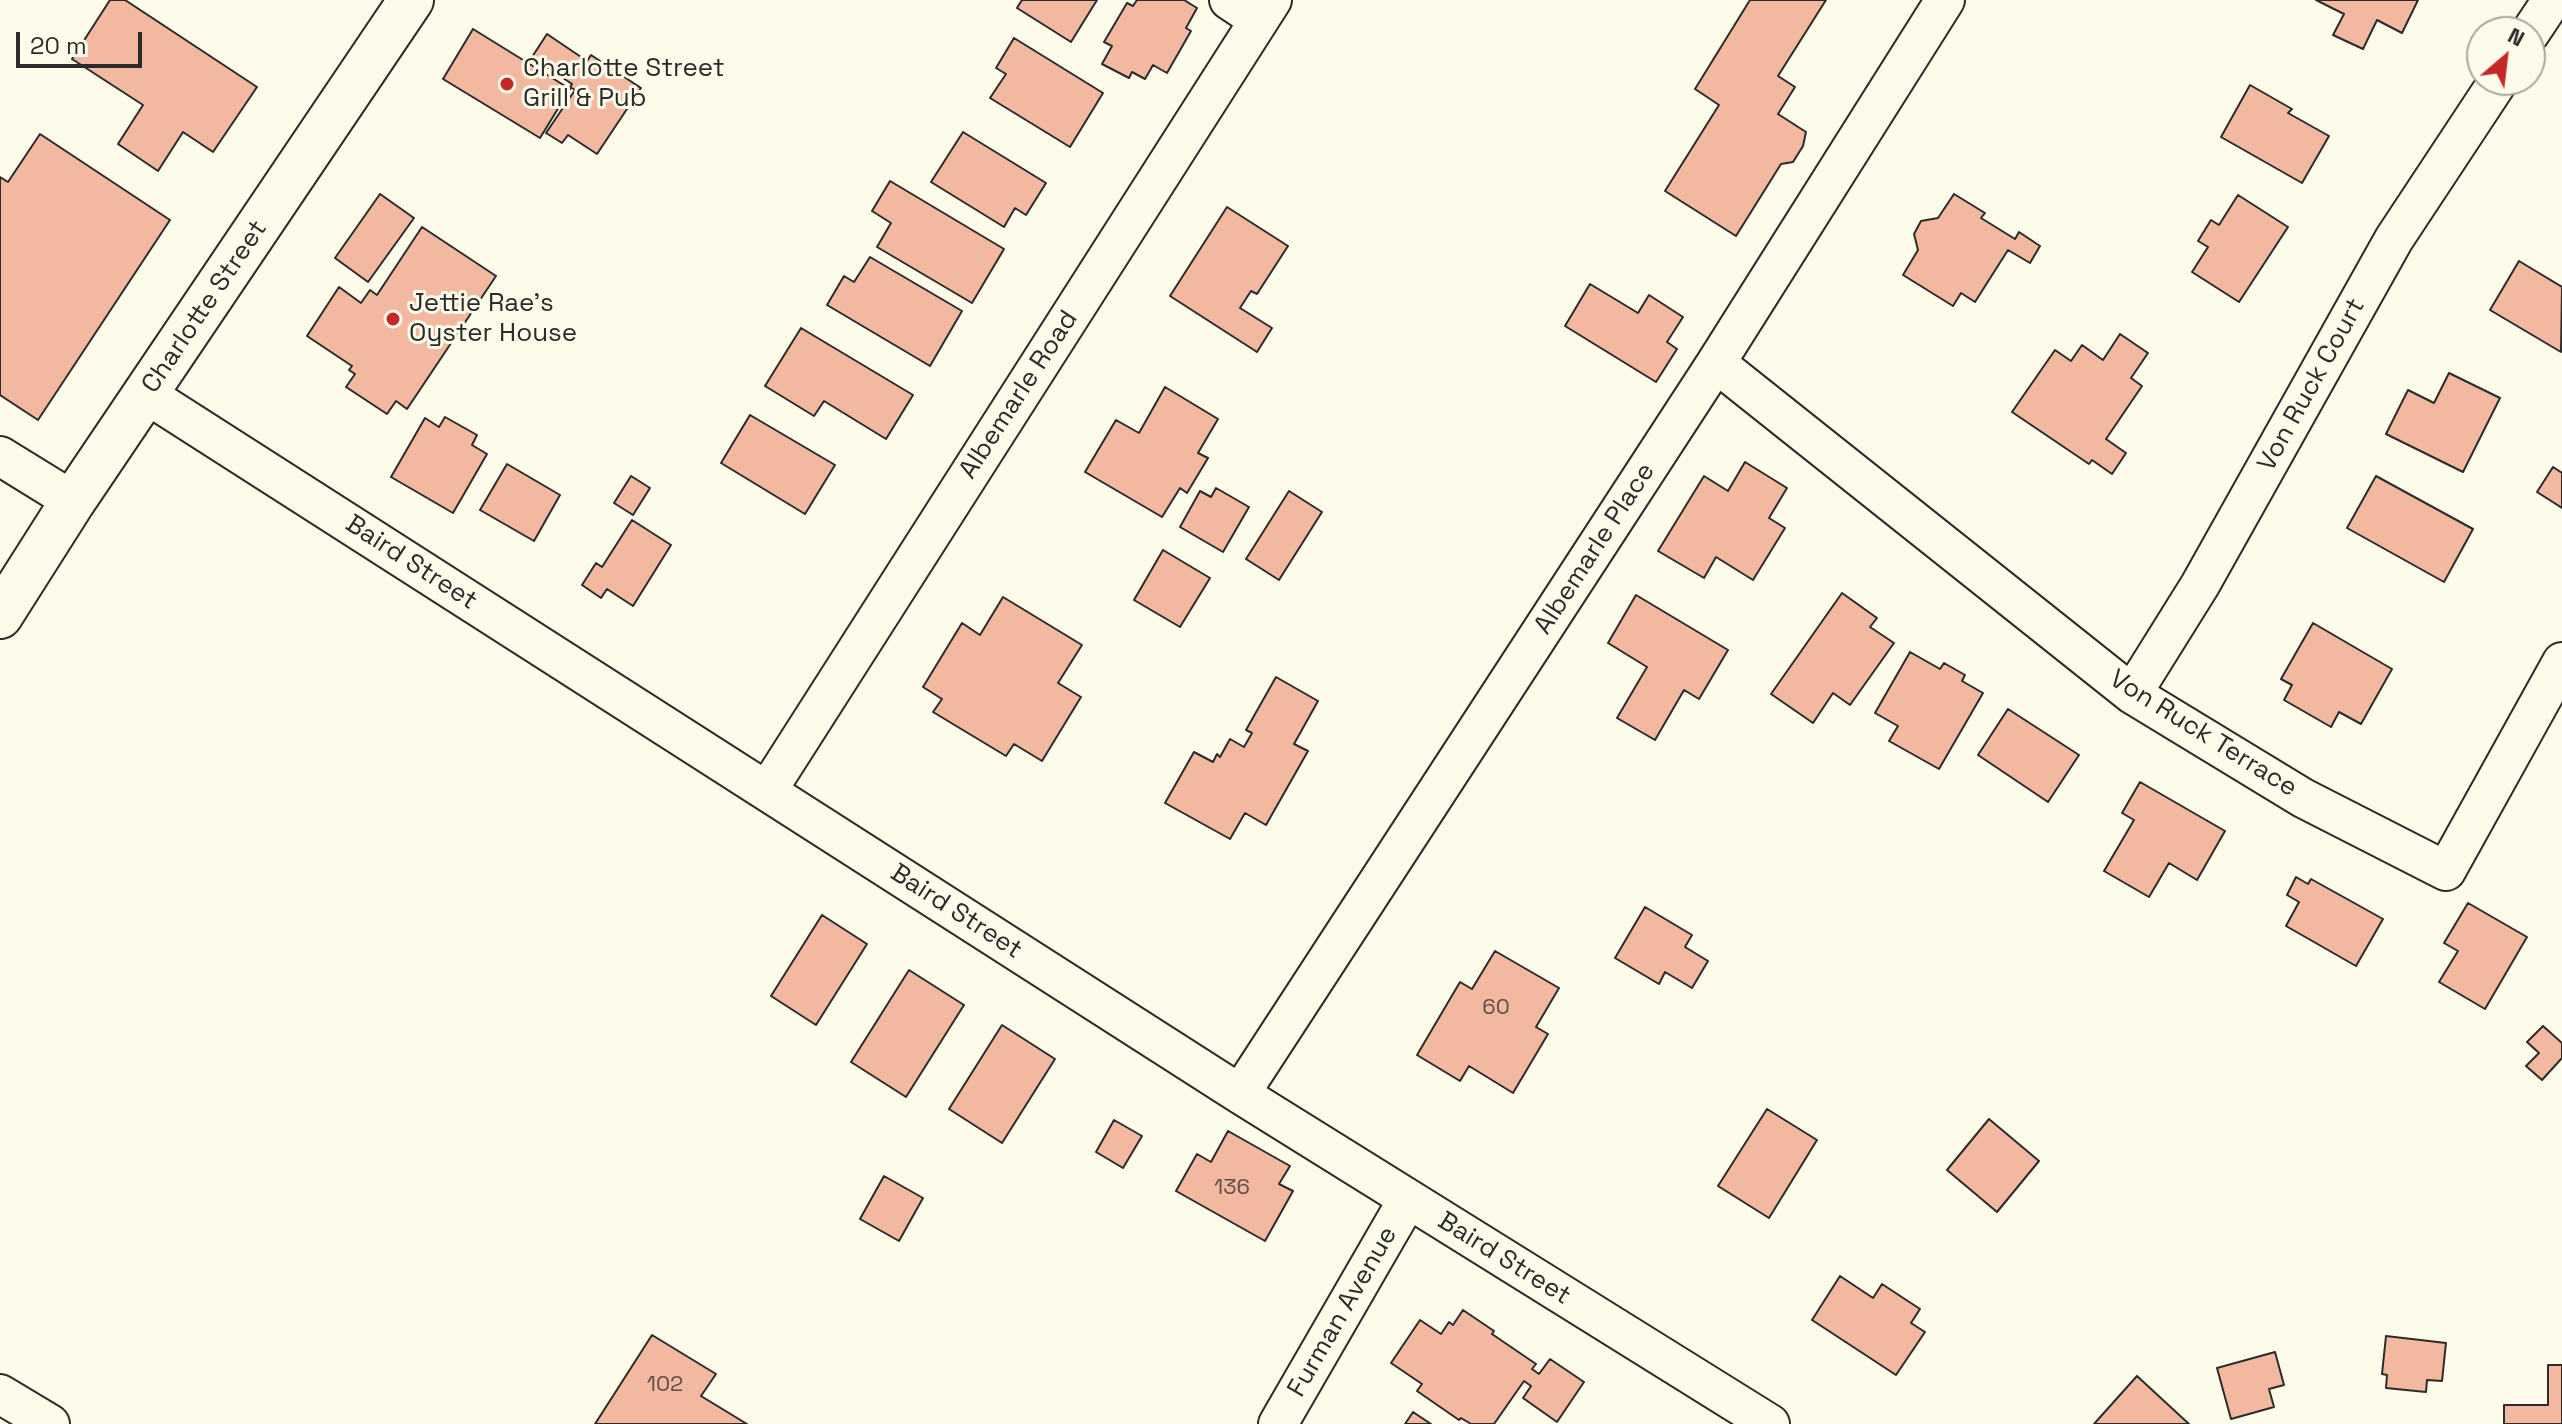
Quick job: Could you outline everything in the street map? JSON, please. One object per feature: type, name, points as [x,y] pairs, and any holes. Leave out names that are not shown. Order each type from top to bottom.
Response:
[{"type":"street","name":"Charlotte Street","points":[[0,616],[73,501],[411,0]]},
{"type":"street","name":"Albemarle Place","points":[[1240,1094],[1716,363],[1945,0]]},
{"type":"street","name":"Albemarle Road","points":[[767,791],[1253,7]]},
{"type":"street","name":"Von Ruck Court","points":[[2132,694],[2200,585],[2394,239],[2488,96]]},
{"type":"street","name":"Von Ruck Terrace","points":[[1716,363],[2132,694],[2303,798],[2446,871],[2562,662]]},
{"type":"street","name":"Baird Street","points":[[146,394],[1240,1094],[1770,1424]]},
{"type":"street","points":[[0,456],[73,501]]},
{"type":"street","name":"Furman Avenue","points":[[1278,1424],[1408,1199]]},
{"type":"street","points":[[0,1394],[50,1424]]},
{"type":"building","points":[[110,0],[125,0],[257,87],[213,152],[183,132],[158,171],[118,144],[143,105],[72,59]]},
{"type":"building","points":[[1022,0],[1097,0],[1071,42],[1017,8]]},
{"type":"building","points":[[1137,0],[1184,0],[1197,8],[1186,28],[1191,31],[1167,73],[1153,65],[1145,79],[1132,72],[1129,78],[1102,64],[1112,46],[1104,42],[1127,3],[1133,6]]},
{"type":"building","points":[[1750,0],[1826,0],[1778,76],[1795,87],[1778,114],[1806,132],[1803,146],[1793,162],[1781,164],[1736,236],[1665,191],[1719,105],[1695,89]]},
{"type":"building","points":[[2316,0],[2418,0],[2402,33],[2377,20],[2363,49],[2333,35],[2344,14]]},
{"type":"building","name":"Charlotte Street Grill & Pub","points":[[473,29],[570,89],[540,138],[443,79]]},
{"type":"building","points":[[547,34],[587,61],[591,55],[641,88],[597,154],[568,135],[562,143],[546,133],[575,90],[570,87],[572,84],[532,57]]},
{"type":"building","points":[[1014,38],[1103,93],[1070,147],[990,98],[1006,74],[996,68]]},
{"type":"building","points":[[2250,85],[2292,109],[2288,113],[2329,136],[2302,183],[2221,137]]},
{"type":"building","points":[[963,132],[1046,183],[1026,215],[1015,208],[1004,227],[931,182]]},
{"type":"building","points":[[40,134],[170,220],[38,420],[0,395],[0,177],[8,182]]},
{"type":"building","points":[[890,181],[1004,249],[972,303],[877,247],[891,223],[872,211]]},
{"type":"building","points":[[380,194],[414,218],[368,282],[335,258]]},
{"type":"building","points":[[1954,194],[1985,213],[1981,218],[2015,239],[2019,232],[2040,246],[2030,263],[2008,250],[1975,302],[1961,293],[1953,306],[1903,275],[1918,250],[1914,234],[1921,221],[1938,218]]},
{"type":"building","points":[[2238,195],[2288,227],[2239,302],[2192,272],[2208,247],[2198,241],[2211,220],[2219,225]]},
{"type":"building","points":[[1227,207],[1288,246],[1257,294],[1251,291],[1240,308],[1272,328],[1257,352],[1170,296]]},
{"type":"building","name":"Jettie Rae's Oyster House","points":[[422,227],[496,276],[407,409],[396,401],[387,414],[346,387],[355,374],[349,370],[352,366],[307,336],[339,287],[361,303],[370,290],[377,295]]},
{"type":"building","points":[[870,257],[962,311],[930,366],[827,305],[844,276],[854,282]]},
{"type":"building","points":[[2519,261],[2562,287],[2561,352],[2490,310]]},
{"type":"building","points":[[1590,284],[1638,313],[1649,295],[1683,317],[1667,342],[1677,349],[1656,382],[1565,326]]},
{"type":"building","points":[[801,328],[913,395],[886,439],[824,401],[814,416],[765,386]]},
{"type":"building","points":[[2120,334],[2148,353],[2131,378],[2142,386],[2106,439],[2126,453],[2112,474],[2092,460],[2089,464],[2012,412],[2055,350],[2071,361],[2082,345],[2103,360]]},
{"type":"building","points":[[2449,373],[2500,398],[2463,472],[2386,434],[2408,390],[2434,403]]},
{"type":"building","points":[[1165,387],[1218,419],[1198,453],[1208,458],[1187,493],[1180,488],[1162,517],[1085,472],[1116,420],[1139,433]]},
{"type":"building","points":[[750,415],[835,465],[805,514],[721,463]]},
{"type":"building","points":[[445,417],[477,435],[472,445],[487,454],[453,513],[391,477],[425,418],[439,427]]},
{"type":"building","points":[[1745,462],[1787,488],[1769,518],[1785,528],[1753,580],[1716,557],[1704,578],[1658,551],[1704,476],[1728,491]]},
{"type":"building","points":[[507,464],[560,495],[534,541],[480,510]]},
{"type":"building","points":[[2553,467],[2562,473],[2562,508],[2537,492]]},
{"type":"building","points":[[631,476],[650,488],[633,515],[614,503]]},
{"type":"building","points":[[2376,476],[2473,529],[2444,582],[2347,528]]},
{"type":"building","points":[[1216,488],[1249,507],[1223,552],[1180,527],[1200,491],[1211,497]]},
{"type":"building","points":[[1289,491],[1322,512],[1279,580],[1246,559]]},
{"type":"building","points":[[632,520],[671,545],[633,606],[607,589],[601,598],[582,585],[596,563],[602,567]]},
{"type":"building","points":[[1163,550],[1210,578],[1180,627],[1134,600]]},
{"type":"building","points":[[1842,593],[1877,618],[1870,627],[1894,643],[1850,705],[1833,693],[1813,723],[1771,694]]},
{"type":"building","points":[[1636,595],[1728,650],[1699,699],[1684,690],[1655,740],[1617,718],[1647,667],[1608,643]]},
{"type":"building","points":[[1003,597],[1082,645],[1058,683],[1081,697],[1042,761],[1014,744],[1006,756],[933,712],[942,699],[923,687],[962,623],[980,635]]},
{"type":"building","points":[[2313,623],[2392,669],[2361,724],[2339,712],[2331,727],[2284,700],[2292,685],[2281,679]]},
{"type":"building","points":[[1910,652],[1940,669],[1944,663],[1965,675],[1962,681],[1983,693],[1939,769],[1889,741],[1898,726],[1875,713]]},
{"type":"building","points":[[1276,677],[1318,701],[1294,744],[1308,751],[1266,825],[1245,813],[1230,839],[1165,803],[1194,752],[1213,762],[1217,754],[1220,757],[1230,739],[1244,747],[1252,733],[1246,730]]},
{"type":"building","points":[[2008,709],[2079,755],[2048,802],[1978,755]]},
{"type":"building","points":[[2140,782],[2225,831],[2197,880],[2169,863],[2149,897],[2104,871],[2134,820],[2122,813]]},
{"type":"building","points":[[2296,877],[2308,884],[2311,879],[2383,919],[2356,966],[2286,926],[2299,902],[2287,895]]},
{"type":"building","points":[[2468,903],[2527,937],[2485,1009],[2439,982],[2458,951],[2444,943]]},
{"type":"building","points":[[1645,907],[1692,935],[1685,947],[1708,961],[1692,988],[1665,972],[1659,984],[1615,958]]},
{"type":"building","points":[[822,915],[867,944],[816,1025],[771,996]]},
{"type":"building","points":[[1495,951],[1559,988],[1536,1027],[1548,1034],[1513,1093],[1469,1066],[1460,1081],[1417,1055],[1460,982],[1472,989]]},
{"type":"building","points":[[909,970],[964,1005],[906,1097],[851,1062]]},
{"type":"building","points":[[1002,1025],[1055,1059],[1002,1143],[949,1109]]},
{"type":"building","points":[[2543,1026],[2562,1043],[2562,1058],[2542,1080],[2526,1066],[2539,1053],[2527,1042]]},
{"type":"building","points":[[1767,1109],[1817,1140],[1769,1218],[1718,1186]]},
{"type":"building","points":[[1989,1119],[2039,1161],[1997,1212],[1947,1170]]},
{"type":"building","points":[[1114,1120],[1142,1136],[1123,1168],[1096,1152]]},
{"type":"building","points":[[1228,1131],[1290,1166],[1279,1184],[1293,1191],[1265,1241],[1176,1191],[1197,1154],[1211,1162]]},
{"type":"building","points":[[884,1176],[923,1198],[899,1241],[860,1219]]},
{"type":"building","points":[[1840,1276],[1873,1298],[1882,1284],[1920,1309],[1911,1323],[1925,1332],[1896,1375],[1812,1320]]},
{"type":"building","points":[[1463,1310],[1536,1364],[1532,1369],[1539,1374],[1550,1359],[1584,1382],[1557,1422],[1523,1398],[1531,1386],[1524,1381],[1494,1424],[1471,1424],[1461,1418],[1459,1420],[1417,1391],[1422,1384],[1391,1363],[1420,1320],[1441,1334],[1449,1322],[1453,1325]]},
{"type":"building","points":[[652,1335],[716,1374],[701,1396],[747,1424],[595,1424]]},
{"type":"building","points":[[2386,1336],[2446,1343],[2442,1381],[2427,1380],[2426,1392],[2386,1388],[2387,1375],[2382,1374]]},
{"type":"building","points":[[2275,1352],[2284,1385],[2269,1389],[2274,1407],[2231,1419],[2217,1368]]},
{"type":"building","points":[[2548,1365],[2562,1365],[2562,1424],[2504,1424],[2504,1405],[2548,1405]]},
{"type":"building","points":[[2137,1376],[2189,1424],[2094,1424]]},
{"type":"building","points":[[1413,1412],[1431,1424],[1405,1424]]},
{"type":"place","name":"Charlotte Street Grill & Pub","points":[[507,84]]},
{"type":"place","name":"Jettie Rae's Oyster House","points":[[393,319]]}]
